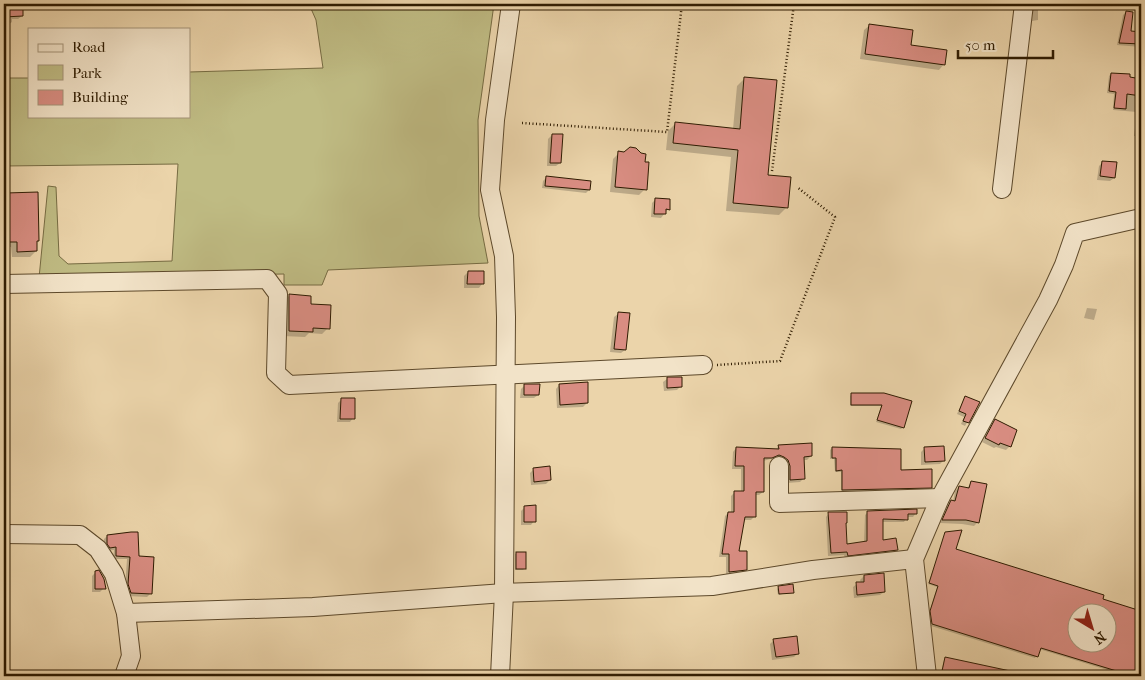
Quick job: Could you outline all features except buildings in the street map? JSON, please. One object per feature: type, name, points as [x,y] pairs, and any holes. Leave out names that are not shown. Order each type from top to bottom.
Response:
[{"type":"street","points":[[500,676],[504,593],[506,374],[504,256],[490,190],[495,120],[511,4]]},
{"type":"street","points":[[1002,189],[1024,4]]},
{"type":"street","points":[[927,676],[914,559],[940,498],[1048,300],[1064,265],[1075,233],[1141,218]]},
{"type":"street","points":[[4,284],[267,279],[278,294],[276,373],[289,385],[703,365]]},
{"type":"street","points":[[779,466],[779,503],[940,498]]},
{"type":"street","points":[[4,534],[80,535],[98,549],[114,574],[126,613],[131,656],[124,676]]},
{"type":"street","points":[[126,613],[313,607],[504,593],[712,586],[813,570],[914,559]]},
{"type":"path","points":[[522,123],[667,132],[682,4]]},
{"type":"path","points":[[772,171],[794,4]]},
{"type":"path","points":[[703,365],[780,362],[835,217],[797,187]]},
{"type":"green space","points":[[309,4],[494,4],[478,120],[479,216],[488,263],[328,270],[322,285],[284,285],[284,274],[39,278],[48,186],[56,187],[59,256],[68,264],[172,261],[178,164],[4,166],[4,78],[28,78],[28,118],[190,118],[190,72],[323,68],[316,20]]}]
